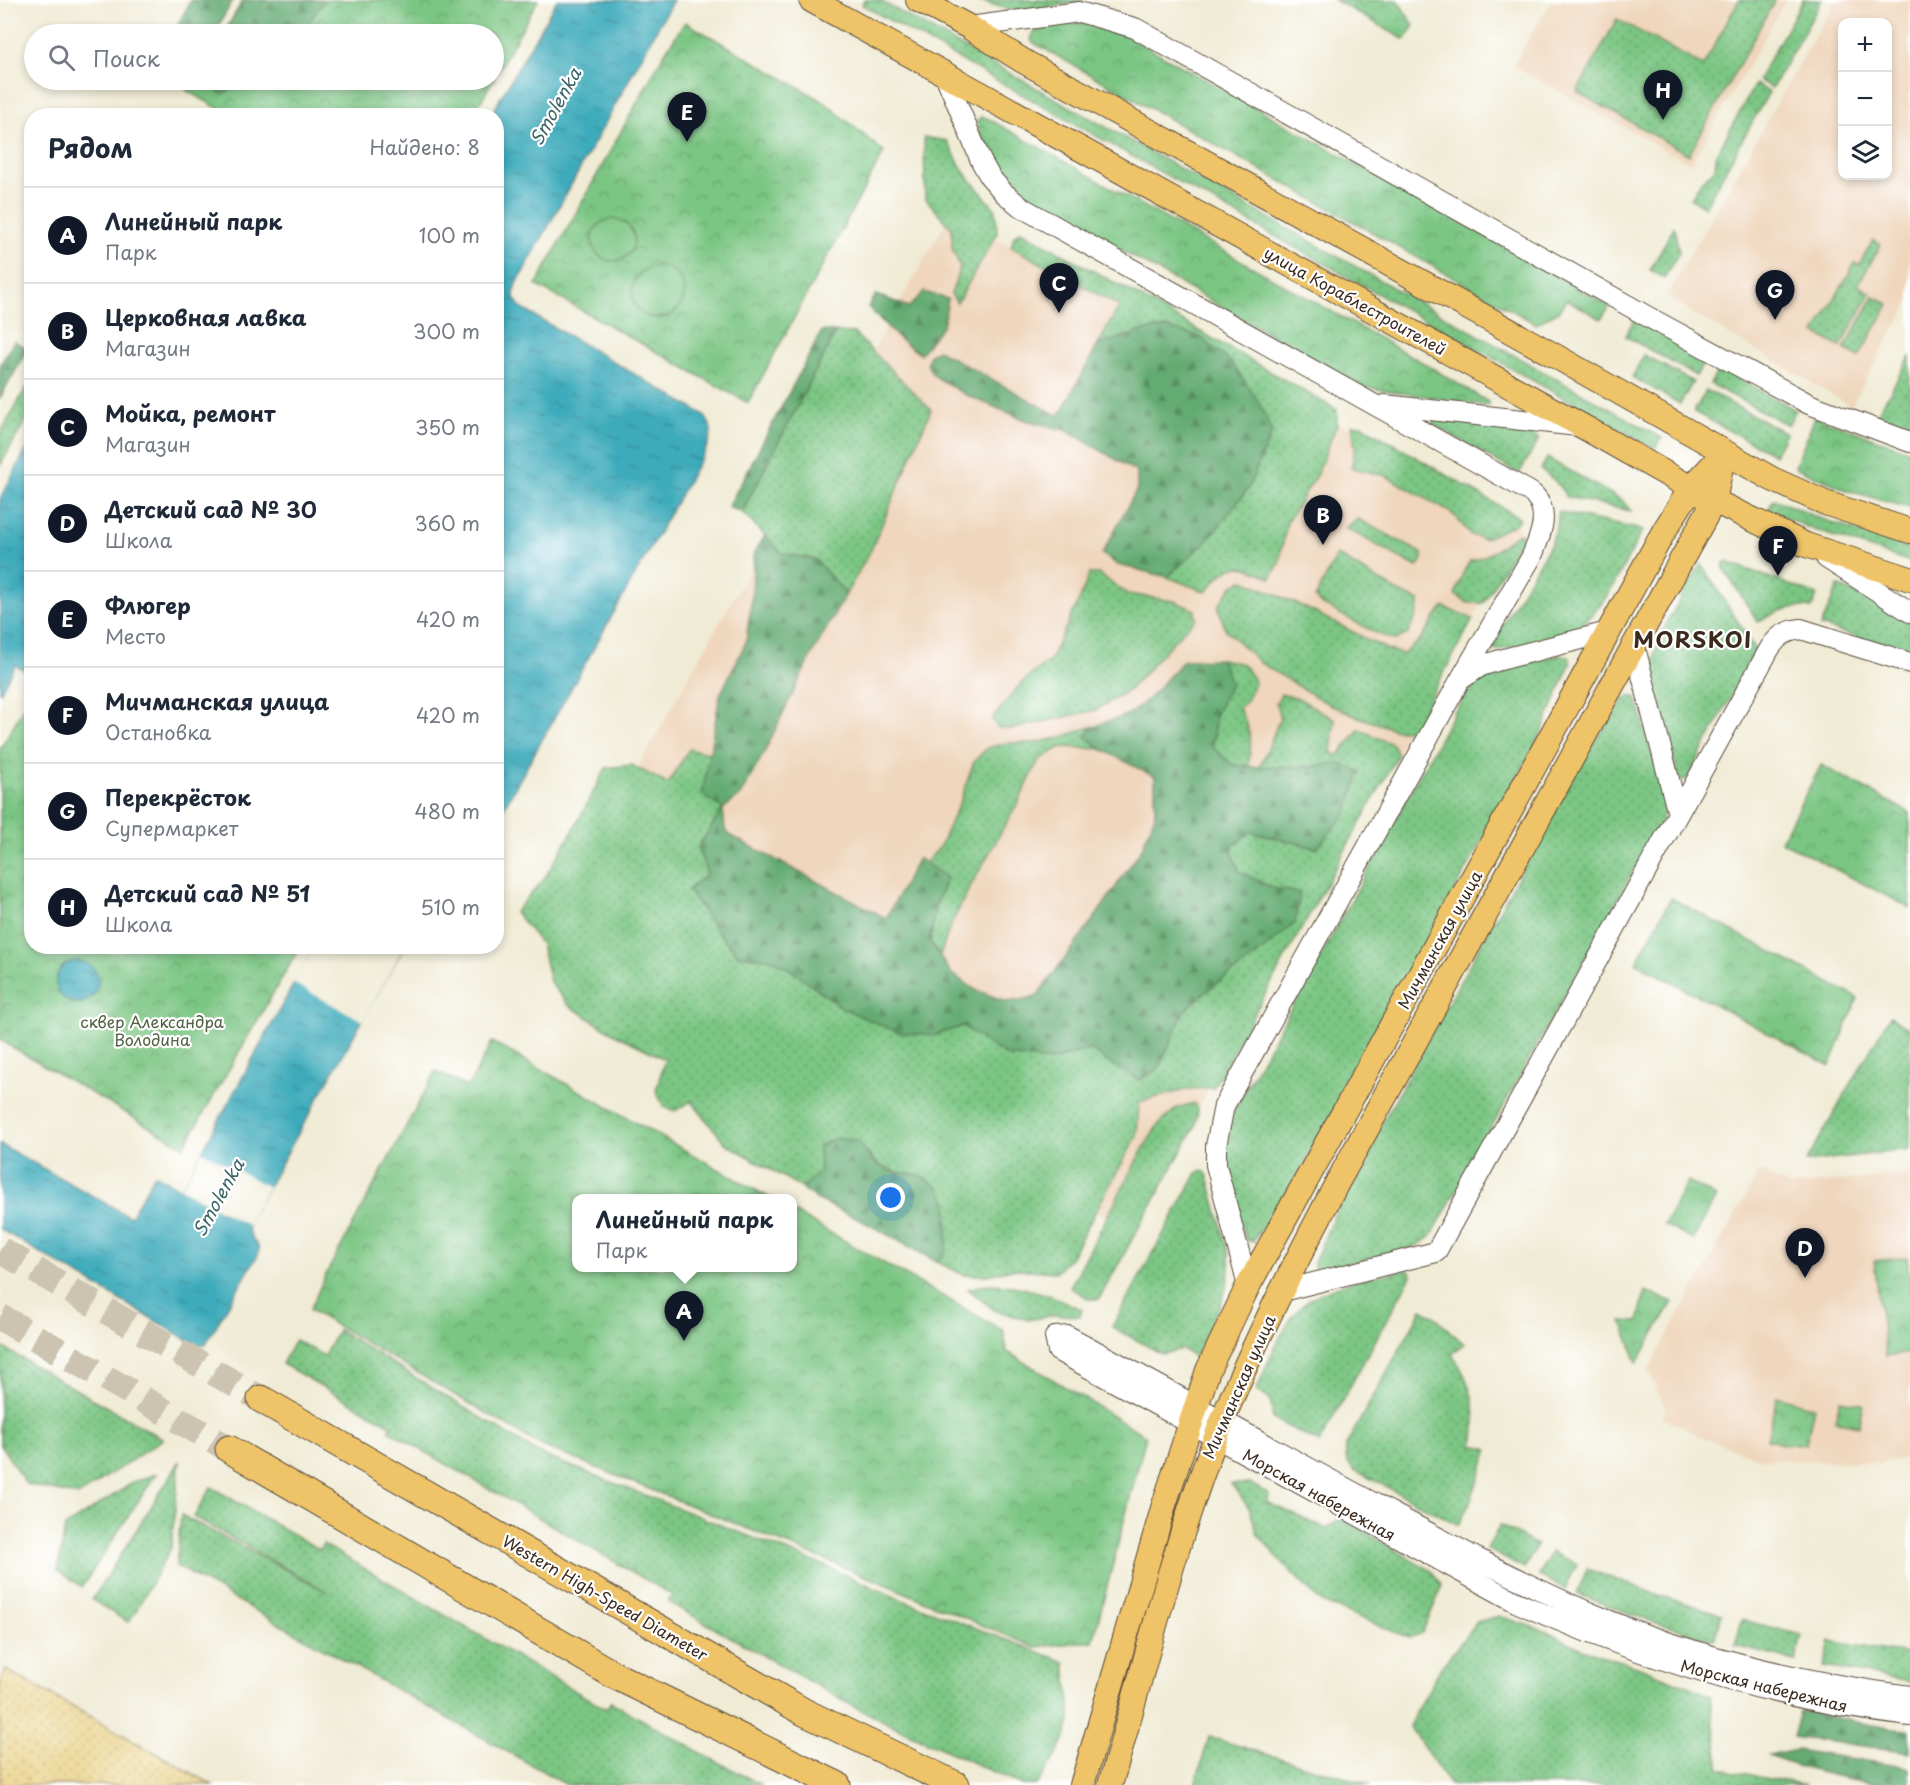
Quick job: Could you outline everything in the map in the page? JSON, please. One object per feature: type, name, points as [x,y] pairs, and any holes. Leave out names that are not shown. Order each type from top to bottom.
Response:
[{"type":"highway","name":"Western High-Speed Diameter","points":[[261,1399],[804,1712],[956,1785]]},
{"type":"highway","points":[[230,1449],[614,1675],[837,1785]]},
{"type":"main road","name":"улица Кораблестроителей","points":[[811,0],[1714,501],[1806,545],[1910,579]]},
{"type":"main road","points":[[918,0],[969,27],[1023,61],[1557,357],[1724,453],[1825,503],[1910,531]]},
{"type":"main road","name":"Мичманская улица","points":[[1084,1779],[1164,1505],[1193,1415],[1208,1370],[1248,1286],[1664,531],[1691,488],[1724,453]]},
{"type":"main road","name":"Мичманская улица","points":[[1110,1785],[1188,1515],[1219,1429],[1282,1291],[1337,1183],[1714,501],[1724,453]]},
{"type":"street","points":[[969,27],[1079,12],[1135,28],[1643,314],[1809,404],[1910,442]]},
{"type":"street","points":[[945,75],[990,177],[1021,207],[1523,488],[1536,497],[1542,510],[1543,526],[1532,556],[1460,680],[1224,1106],[1216,1138],[1216,1165],[1248,1286]]},
{"type":"street","points":[[1375,404],[1582,426]]},
{"type":"street","points":[[1806,545],[1910,612]]},
{"type":"street","points":[[1282,1291],[1436,1252],[1777,638],[1787,631],[1801,629],[1910,663]]},
{"type":"street","points":[[1460,680],[1481,666],[1608,632]]},
{"type":"street","points":[[1634,644],[1678,814]]},
{"type":"street","name":"Морская набережная","points":[[1193,1415],[1068,1336],[1055,1337],[1058,1351],[1193,1415],[1525,1584],[1607,1620],[1690,1648],[1761,1668],[1853,1688],[1910,1696]]},
{"type":"street","name":"Морская набережная","points":[[1219,1429],[1516,1602],[1600,1638],[1679,1666],[1768,1690],[1826,1703],[1910,1716]]},
{"type":"shaded area","points":[[1552,0],[1786,0],[1691,164],[1513,66]]},
{"type":"shaded area","points":[[1836,0],[1910,0],[1910,301],[1851,406],[1666,297]]},
{"type":"shaded area","points":[[950,214],[1514,517],[1521,534],[1129,1229],[555,914]]},
{"type":"shaded area","points":[[1760,1171],[1789,1186],[1910,1174],[1910,1457],[1880,1463],[1761,1459],[1704,1438],[1662,1417],[1666,1410],[1648,1370]]},
{"type":"green space","points":[[191,0],[233,0],[220,24],[178,24]]},
{"type":"green space","points":[[243,0],[325,0],[308,24],[229,24]]},
{"type":"green space","points":[[325,0],[538,0],[504,60],[504,24],[308,24]]},
{"type":"green space","points":[[864,0],[879,0],[1662,438],[1655,449],[862,5]]},
{"type":"green space","points":[[978,0],[1083,0],[1081,3],[1013,11]]},
{"type":"green space","points":[[1335,0],[1397,0],[1414,25],[1405,40]]},
{"type":"green space","points":[[1739,0],[1775,0],[1689,155],[1577,92],[1617,19],[1703,66]]},
{"type":"green space","points":[[1803,0],[1822,0],[1772,88],[1758,80]]},
{"type":"green space","points":[[685,22],[823,101],[884,152],[748,403],[536,285],[664,54]]},
{"type":"green space","points":[[1080,23],[1105,27],[1131,38],[1610,306],[1601,319],[1566,299],[1559,311],[1536,324],[1032,42],[1034,32],[1063,24]]},
{"type":"green space","points":[[1755,84],[1769,92],[1705,207],[1691,199],[1701,181],[1715,169],[1716,155]]},
{"type":"green space","points":[[186,90],[215,90],[222,94],[231,90],[487,90],[477,108],[218,108]]},
{"type":"green space","points":[[215,90],[231,90],[222,94]]},
{"type":"green space","points":[[981,117],[987,118],[1427,365],[1488,402],[1488,406],[1363,387],[1027,197],[997,167],[979,130],[977,121]]},
{"type":"green space","points":[[924,137],[947,141],[964,172],[996,210],[997,234],[957,303],[951,294],[960,267],[952,248],[952,229],[925,198]]},
{"type":"green space","points":[[613,219],[621,220],[628,225],[633,232],[633,248],[628,255],[621,260],[613,261],[605,260],[598,255],[593,248],[592,240],[593,232],[598,225],[605,220]]},
{"type":"green space","points":[[1674,227],[1679,252],[1664,278],[1650,270]]},
{"type":"green space","points":[[1021,231],[1337,410],[1337,424],[1317,474],[1287,522],[1279,564],[1271,578],[1249,569],[1234,567],[1222,575],[1206,592],[1167,577],[1206,542],[1248,489],[1272,432],[1168,328],[1146,330],[1098,345],[1119,306],[1011,247],[1014,236]]},
{"type":"green space","points":[[1873,240],[1881,245],[1858,285],[1871,293],[1840,347],[1815,333],[1855,263],[1859,265]]},
{"type":"green space","points":[[653,266],[663,266],[677,273],[684,292],[677,311],[663,318],[653,318],[643,314],[636,307],[632,297],[632,287],[636,277],[643,270]]},
{"type":"green space","points":[[924,292],[948,299],[943,325],[920,354],[899,339],[868,307],[876,295],[909,307]]},
{"type":"green space","points":[[1874,296],[1889,304],[1859,357],[1844,349]]},
{"type":"green space","points":[[1634,320],[1705,360],[1696,376],[1625,336]]},
{"type":"green space","points":[[1168,328],[1200,337],[1231,362],[1258,401],[1272,432],[1248,489],[1206,542],[1167,577],[1118,565],[1102,554],[1137,489],[1137,472],[1068,431],[1025,420],[964,394],[933,375],[927,364],[930,354],[938,350],[1059,416],[1098,345],[1146,330]]},
{"type":"green space","points":[[822,331],[836,332],[742,512],[728,507]]},
{"type":"green space","points":[[836,332],[854,333],[931,410],[871,550],[846,594],[816,560],[782,553],[742,512]]},
{"type":"green space","points":[[14,341],[24,347],[24,356],[0,398],[0,366]]},
{"type":"green space","points":[[1644,355],[1693,382],[1680,404],[1632,377]]},
{"type":"green space","points":[[1910,357],[1910,429],[1876,416]]},
{"type":"green space","points":[[1719,368],[1796,410],[1788,425],[1710,384]]},
{"type":"green space","points":[[1706,390],[1786,433],[1775,455],[1694,412]]},
{"type":"green space","points":[[24,392],[24,423],[0,466],[0,434]]},
{"type":"green space","points":[[1815,417],[1910,451],[1910,508],[1849,491],[1795,467]]},
{"type":"green space","points":[[1436,419],[1512,430],[1539,439],[1519,474],[1432,424]]},
{"type":"green space","points":[[1352,425],[1361,425],[1520,518],[1514,525],[1484,539],[1471,535],[1453,514],[1386,476],[1351,468],[1355,449]]},
{"type":"green space","points":[[1547,458],[1622,500],[1631,511],[1567,497],[1555,481],[1541,469]]},
{"type":"green space","points":[[1774,499],[1819,518],[1910,549],[1910,562],[1814,530],[1768,510]]},
{"type":"green space","points":[[1558,512],[1643,530],[1598,608],[1578,627],[1540,641],[1498,650],[1493,649],[1493,640],[1550,545],[1558,522]]},
{"type":"green space","points":[[1358,519],[1422,553],[1423,559],[1417,567],[1345,528]]},
{"type":"green space","points":[[1521,533],[1521,540],[1483,603],[1468,603],[1455,595],[1470,561],[1490,553]]},
{"type":"green space","points":[[765,536],[782,553],[816,560],[846,594],[810,658],[765,751],[740,796],[723,809],[702,795],[720,695],[746,642],[754,553]]},
{"type":"green space","points":[[1337,555],[1397,591],[1420,601],[1408,634],[1396,640],[1378,634],[1321,604],[1315,598]]},
{"type":"green space","points":[[1727,562],[1817,595],[1812,608],[1790,608],[1758,622],[1724,569],[1724,563]]},
{"type":"green space","points":[[1701,564],[1755,651],[1688,778],[1682,781],[1679,778],[1657,699],[1655,653],[1662,632]]},
{"type":"green space","points":[[1089,574],[1099,574],[1128,594],[1174,601],[1195,610],[1196,619],[1129,690],[1096,710],[1012,729],[998,728],[992,719],[1022,682],[1050,660],[1081,596]]},
{"type":"green space","points":[[1244,580],[1312,611],[1388,650],[1403,654],[1421,639],[1444,607],[1473,619],[1414,728],[1400,731],[1352,715],[1323,701],[1260,663],[1225,629],[1218,606],[1233,585]]},
{"type":"green space","points":[[1838,586],[1888,607],[1910,622],[1910,654],[1821,626]]},
{"type":"green space","points":[[1559,655],[1568,656],[1570,664],[1542,732],[1299,1174],[1253,1241],[1247,1241],[1223,1157],[1229,1118],[1463,699],[1474,685],[1491,674],[1509,667]]},
{"type":"green space","points":[[1221,659],[1243,664],[1255,682],[1247,701],[1239,708],[1250,736],[1248,766],[1233,765],[1213,748],[1215,715],[1231,684]]},
{"type":"green space","points":[[1221,659],[1231,684],[1215,715],[1213,748],[1233,765],[1308,767],[1339,763],[1360,772],[1347,812],[1317,848],[1251,832],[1231,847],[1239,871],[1272,888],[1300,893],[1295,923],[1247,963],[1215,984],[1184,1011],[1159,1068],[1140,1080],[1110,1064],[1090,1049],[1051,1061],[1006,1056],[963,1026],[935,1035],[900,1033],[844,1009],[773,959],[738,955],[717,931],[688,890],[707,874],[698,847],[723,809],[725,830],[731,836],[886,918],[918,858],[947,878],[935,907],[930,942],[952,974],[976,990],[1008,1002],[1036,997],[1094,919],[1142,848],[1155,815],[1155,777],[1101,749],[1086,736],[1099,724],[1126,715],[1141,705],[1184,660]]},
{"type":"green space","points":[[1281,694],[1300,699],[1335,720],[1331,752],[1338,756],[1359,729],[1392,744],[1398,755],[1213,1088],[1189,1089],[1139,1102],[1137,1136],[1070,1258],[1056,1272],[1012,1269],[989,1275],[964,1275],[937,1262],[947,1250],[919,1175],[883,1167],[871,1158],[858,1141],[802,1188],[725,1143],[691,1101],[675,1111],[664,1107],[656,1091],[665,1059],[611,1032],[568,1005],[550,982],[541,944],[515,912],[544,879],[606,768],[632,765],[668,784],[689,749],[710,753],[708,766],[723,809],[698,847],[707,874],[688,890],[738,955],[773,959],[796,973],[935,1035],[963,1026],[1006,1056],[1051,1061],[1090,1049],[1110,1064],[1159,1068],[1184,1011],[1215,984],[1247,963],[1300,893],[1272,888],[1238,871],[1231,847],[1251,832],[1316,848],[1339,763],[1308,767],[1259,767],[1280,719],[1276,703]]},
{"type":"green space","points":[[1629,696],[1635,697],[1638,703],[1663,794],[1665,807],[1662,819],[1432,1235],[1408,1249],[1318,1271],[1314,1262],[1346,1188],[1584,758],[1623,700]]},
{"type":"green space","name":"сквер Александра Володина","points":[[24,706],[24,954],[296,954],[184,1147],[0,1040],[0,749]]},
{"type":"green space","points":[[1093,726],[1086,736],[1101,749],[1061,747],[1039,760],[1019,801],[970,887],[950,927],[940,956],[930,942],[935,907],[947,878],[925,863],[939,848],[961,799],[974,762],[987,748],[1005,743],[1033,743],[1059,738]]},
{"type":"green space","points":[[1821,765],[1910,813],[1910,908],[1781,841]]},
{"type":"green space","points":[[1671,898],[1858,998],[1830,1066],[1636,963]]},
{"type":"green space","points":[[1890,1016],[1910,1029],[1910,1149],[1806,1162]]},
{"type":"green space","points":[[492,1042],[763,1194],[572,1194],[572,1272],[797,1272],[797,1214],[1004,1331],[1006,1351],[1146,1436],[1093,1641],[1034,1647],[885,1584],[540,1445],[310,1310],[324,1278],[436,1071],[468,1087]]},
{"type":"green space","points":[[1194,1103],[1198,1111],[1195,1127],[1099,1299],[1089,1299],[1070,1287],[1143,1149],[1158,1125],[1177,1108]]},
{"type":"green space","points":[[835,1138],[858,1141],[873,1162],[892,1172],[919,1175],[938,1186],[948,1202],[947,1250],[937,1262],[866,1223],[816,1199],[802,1188],[820,1171],[819,1146]]},
{"type":"green space","points":[[1201,1171],[1208,1176],[1229,1255],[1228,1281],[1220,1307],[1195,1357],[1182,1349],[1162,1354],[1112,1327],[1197,1173]]},
{"type":"green space","points":[[1688,1181],[1716,1197],[1693,1240],[1664,1225]]},
{"type":"green space","points":[[1907,1257],[1910,1282],[1910,1353],[1886,1356],[1874,1261]]},
{"type":"green space","points":[[1407,1270],[1412,1273],[1411,1276],[1319,1443],[1273,1419],[1270,1399],[1256,1391],[1282,1333],[1293,1316],[1315,1296],[1329,1289],[1361,1279]]},
{"type":"green space","points":[[988,1284],[1037,1291],[1082,1310],[1080,1316],[1055,1315],[1028,1320],[994,1310],[968,1289]]},
{"type":"green space","points":[[1645,1291],[1673,1302],[1637,1363],[1622,1321],[1638,1322]]},
{"type":"green space","points":[[1422,1309],[1435,1317],[1464,1344],[1452,1354],[1465,1376],[1472,1398],[1475,1421],[1473,1445],[1489,1449],[1459,1525],[1354,1470],[1346,1456],[1346,1445]]},
{"type":"green space","points":[[338,1330],[540,1454],[830,1568],[900,1599],[1065,1662],[1070,1719],[1057,1754],[1036,1785],[1022,1785],[853,1706],[668,1602],[672,1595],[389,1431],[391,1425],[282,1364],[295,1340],[324,1356]]},
{"type":"green space","points":[[0,1346],[163,1439],[78,1496],[26,1484],[0,1444]]},
{"type":"green space","points":[[1777,1396],[1814,1407],[1806,1444],[1782,1444],[1767,1439]]},
{"type":"green space","points":[[1840,1400],[1863,1404],[1858,1426],[1835,1421]]},
{"type":"green space","points":[[180,1461],[171,1548],[129,1623],[92,1600]]},
{"type":"green space","points":[[156,1474],[82,1587],[58,1570],[65,1527],[135,1481]]},
{"type":"green space","points":[[1231,1484],[1251,1484],[1269,1494],[1266,1502],[1327,1529],[1340,1518],[1432,1571],[1441,1585],[1440,1592],[1422,1633],[1409,1638],[1320,1601],[1279,1560],[1257,1533],[1250,1509]]},
{"type":"green space","points":[[211,1487],[320,1550],[323,1544],[606,1709],[611,1702],[762,1785],[567,1785],[176,1566],[181,1515],[328,1592],[194,1517]]},
{"type":"green space","points":[[1500,1525],[1537,1545],[1524,1569],[1487,1549]]},
{"type":"green space","points":[[1551,1552],[1577,1564],[1565,1589],[1539,1576]]},
{"type":"green space","points":[[1587,1569],[1661,1596],[1722,1614],[1714,1640],[1653,1622],[1577,1594]]},
{"type":"green space","points":[[1499,1616],[1545,1631],[1582,1649],[1637,1666],[1710,1695],[1720,1769],[1806,1785],[1450,1785],[1409,1726],[1441,1667],[1477,1622]]},
{"type":"green space","points":[[1742,1620],[1802,1635],[1796,1661],[1735,1646]]},
{"type":"green space","points":[[1830,1641],[1910,1655],[1910,1682],[1824,1667]]},
{"type":"green space","points":[[1800,1711],[1910,1730],[1910,1752],[1793,1737]]},
{"type":"green space","points":[[1209,1737],[1353,1780],[1370,1785],[1195,1785]]},
{"type":"green space","points":[[1796,1750],[1910,1768],[1910,1785],[1876,1783],[1838,1776],[1769,1756]]},
{"type":"sand","points":[[6,1670],[213,1785],[0,1785],[0,1680]]},
{"type":"water","name":"Smolenka","points":[[557,0],[673,0],[515,287],[514,298],[521,308],[703,414],[711,428],[705,451],[504,808],[504,108],[495,108]]},
{"type":"water","points":[[24,454],[24,670],[15,665],[0,693],[0,499]]},
{"type":"water","name":"Smolenka","points":[[310,954],[400,954],[247,1224],[249,1233],[258,1246],[258,1255],[205,1345],[196,1345],[0,1229],[0,1144],[130,1217],[155,1174],[181,1189]]},
{"type":"water","points":[[77,961],[92,967],[98,982],[92,997],[77,1003],[62,997],[56,982],[62,967]]},
{"type":"pier","points":[[309,954],[400,954],[363,1021],[293,983]]},
{"type":"pier","points":[[202,1151],[268,1187],[247,1225],[181,1188]]},
{"type":"tunnel","points":[[0,1250],[261,1399]]},
{"type":"tunnel","points":[[0,1317],[229,1449]]},
{"type":"place","name":"Детский сад № 51","points":[[1663,120]]},
{"type":"place","name":"Флюгер","points":[[687,142]]},
{"type":"place","name":"Мойка, ремонт","points":[[1059,313]]},
{"type":"place","name":"Перекрёсток","points":[[1775,320]]},
{"type":"place","name":"Церковная лавка","points":[[1323,545]]},
{"type":"place","name":"Мичманская улица","points":[[1778,576]]},
{"type":"place","name":"Детский сад № 30","points":[[1805,1278]]},
{"type":"place","name":"Линейный парк","points":[[684,1341]]},
{"type":"district","name":"MORSKOI","points":[[1693,640]]}]
